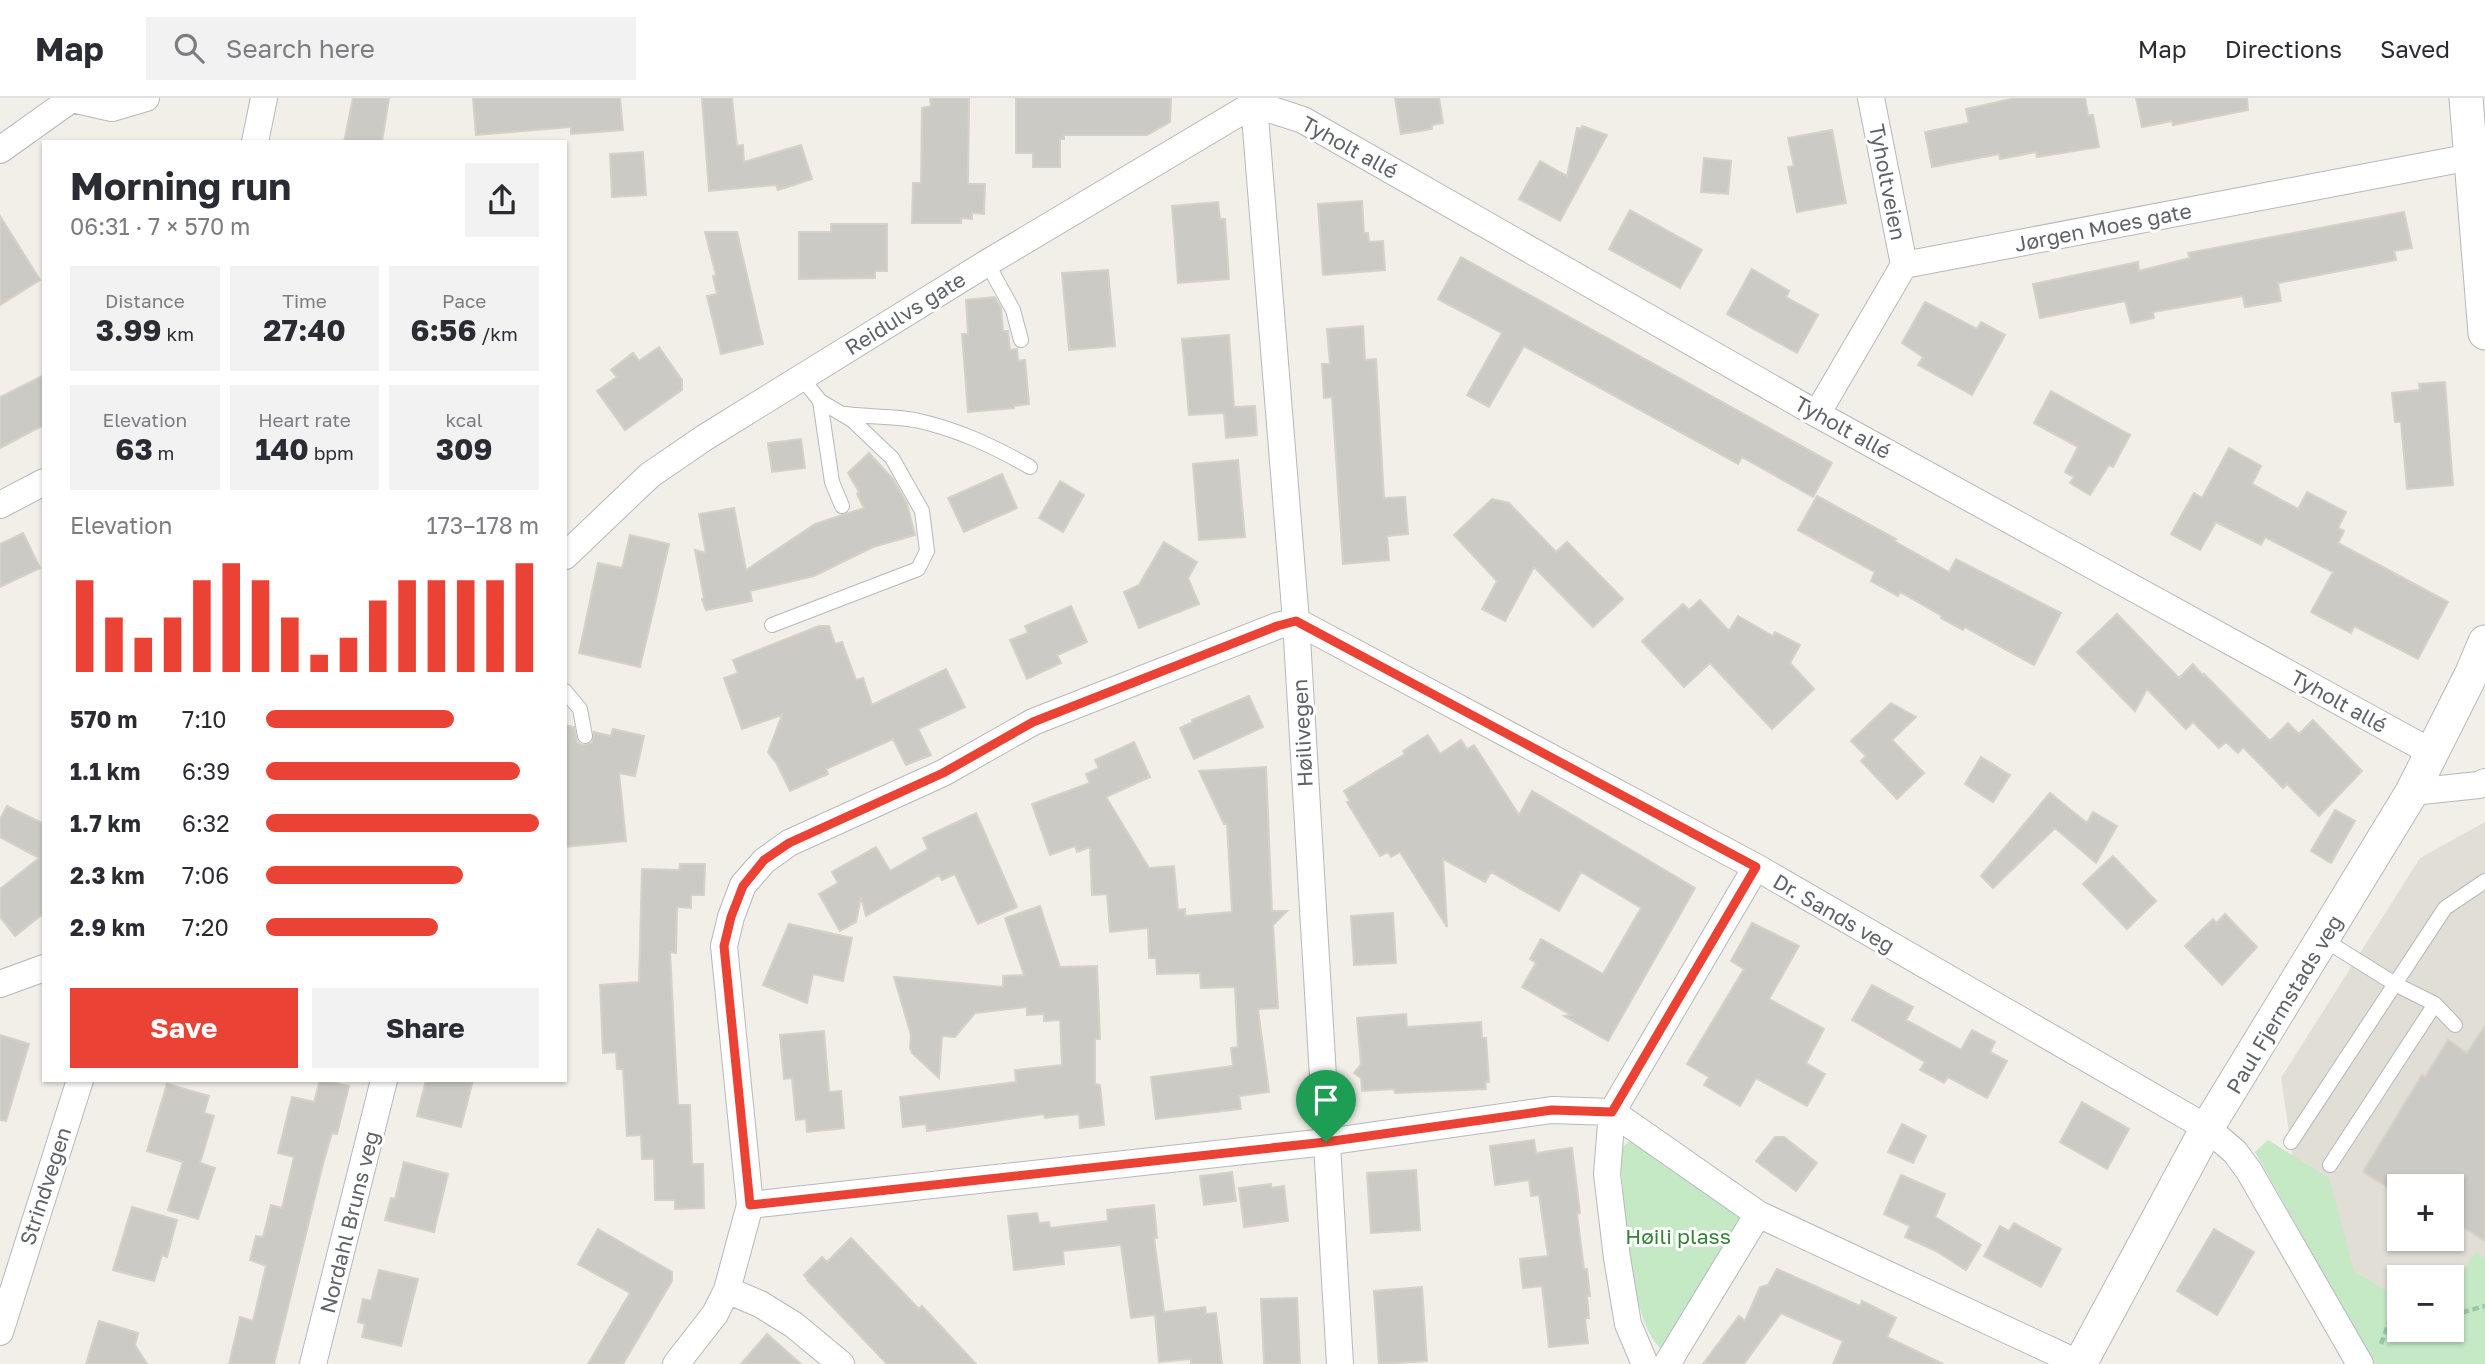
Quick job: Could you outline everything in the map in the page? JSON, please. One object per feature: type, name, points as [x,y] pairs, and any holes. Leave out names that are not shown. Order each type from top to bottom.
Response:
[{"type":"street","points":[[0,150],[72,98],[112,108],[146,98]]},
{"type":"street","points":[[255,140],[264,98]]},
{"type":"street","name":"Tyholtveien","points":[[1871,98],[1904,265]]},
{"type":"street","points":[[2466,98],[2485,333]]},
{"type":"street","name":"Reidulvs gate","points":[[567,554],[650,475],[704,438],[987,263],[1259,101]]},
{"type":"street","name":"Tyholt allé","points":[[1259,101],[1303,120],[1818,414],[2431,752]]},
{"type":"street","name":"Høilivegen","points":[[1259,101],[1296,621],[1340,1364]]},
{"type":"street","name":"Jørgen Moes gate","points":[[1904,265],[2471,156]]},
{"type":"street","points":[[1818,414],[1904,265]]},
{"type":"street","points":[[0,505],[42,483]]},
{"type":"street","points":[[676,1364],[715,1314],[727,1290],[750,1205],[724,946],[743,886],[764,860],[789,843],[943,773],[1033,722],[1277,626],[1296,621]]},
{"type":"street","name":"Dr. Sands veg","points":[[1296,621],[1756,867],[2207,1128],[2235,1152],[2249,1171],[2369,1358]]},
{"type":"street","name":"Paul Fjermstads veg","points":[[2080,1364],[2207,1128],[2412,792],[2485,642]]},
{"type":"street","points":[[2412,792],[2479,785],[2485,782]]},
{"type":"street","points":[[1645,1364],[1628,1324],[1616,1246],[1607,1174],[1612,1112],[1756,867]]},
{"type":"street","points":[[0,984],[42,969]]},
{"type":"street","name":"Strindvegen","points":[[0,1332],[79,1082]]},
{"type":"street","name":"Nordahl Bruns veg","points":[[313,1364],[384,1082]]},
{"type":"street","points":[[750,1205],[1326,1142],[1552,1110],[1612,1112],[1758,1214],[2080,1364]]},
{"type":"street","points":[[1667,1364],[1758,1214]]},
{"type":"street","points":[[727,1290],[760,1304],[794,1325],[841,1364]]},
{"type":"lane","points":[[987,263],[1013,310],[1021,340]]},
{"type":"lane","points":[[772,625],[918,569],[927,551],[922,511],[892,458],[852,420],[820,401],[801,377]]},
{"type":"lane","points":[[820,401],[832,482],[842,506]]},
{"type":"lane","points":[[841,413],[913,420],[954,431],[990,444],[1030,467]]},
{"type":"lane","points":[[567,693],[580,709],[584,736]]},
{"type":"lane","points":[[2291,1142],[2445,908],[2485,881]]},
{"type":"lane","points":[[2323,939],[2395,984],[2435,1004],[2455,1025]]},
{"type":"lane","points":[[2330,1166],[2435,1004]]},
{"type":"path","points":[[2464,1312],[2485,1306]]},
{"type":"path","points":[[2369,1358],[2387,1320]]},
{"type":"shaded area","points":[[2485,822],[2485,1353],[2397,1364],[2295,1173],[2281,1078],[2420,858]]},
{"type":"green space","points":[[2268,1140],[2329,1178],[2354,1271],[2387,1292],[2387,1342],[2464,1342],[2464,1270],[2476,1252],[2485,1258],[2485,1364],[2375,1364],[2255,1152]]},
{"type":"green space","name":"Høili plass","points":[[1630,1141],[1637,1141],[1739,1217],[1741,1228],[1664,1351],[1652,1338],[1643,1319],[1631,1268],[1621,1171],[1622,1150]]},
{"type":"building","points":[[353,98],[389,98],[382,140],[344,140]]},
{"type":"building","points":[[473,98],[620,98],[623,130],[571,134],[571,127],[476,135]]},
{"type":"building","points":[[702,98],[732,98],[737,146],[743,145],[744,162],[801,145],[812,179],[778,190],[776,185],[709,191]]},
{"type":"building","points":[[930,98],[969,98],[968,184],[985,184],[984,214],[972,213],[972,219],[961,218],[961,223],[912,223],[913,183],[921,183],[922,108],[931,106]]},
{"type":"building","points":[[1016,98],[1171,98],[1170,122],[1147,135],[1064,135],[1064,139],[1060,139],[1060,167],[1033,167],[1033,153],[1016,153]]},
{"type":"building","points":[[1395,98],[1439,98],[1443,123],[1432,125],[1432,129],[1401,134]]},
{"type":"building","points":[[2016,98],[2085,98],[2088,115],[2093,115],[2099,147],[2037,157],[2036,152],[2000,159],[1999,154],[1932,167],[1925,132],[1969,123],[1966,109]]},
{"type":"building","points":[[2136,98],[2247,98],[2248,110],[2173,125],[2172,121],[2142,127]]},
{"type":"building","points":[[1582,126],[1607,135],[1560,221],[1519,199],[1540,161],[1567,176],[1577,128],[1582,129]]},
{"type":"building","points":[[1832,130],[1846,203],[1797,212],[1788,167],[1794,166],[1788,138]]},
{"type":"building","points":[[643,152],[646,195],[612,197],[610,154]]},
{"type":"building","points":[[1704,158],[1731,161],[1728,194],[1701,192]]},
{"type":"building","points":[[1362,201],[1364,233],[1368,233],[1369,242],[1383,241],[1385,270],[1323,275],[1318,204]]},
{"type":"building","points":[[1218,202],[1220,219],[1225,219],[1229,279],[1178,283],[1172,206]]},
{"type":"building","points":[[1630,210],[1702,250],[1680,288],[1609,249]]},
{"type":"building","points":[[2404,212],[2412,248],[2394,251],[2396,260],[2278,283],[2281,301],[2245,307],[2243,296],[2153,312],[2154,318],[2131,323],[2125,301],[2040,318],[2033,284],[2138,262],[2139,271],[2190,258],[2188,253]]},
{"type":"building","points":[[0,216],[40,280],[0,305]]},
{"type":"building","points":[[831,224],[887,224],[887,271],[875,271],[875,278],[799,279],[799,232],[831,232]]},
{"type":"building","points":[[705,232],[737,232],[763,344],[721,354],[707,296],[717,294],[713,276],[716,275]]},
{"type":"building","points":[[1461,257],[1832,463],[1813,497],[1742,457],[1738,464],[1524,346],[1489,407],[1467,395],[1502,333],[1438,299]]},
{"type":"building","points":[[1752,269],[1789,291],[1786,297],[1818,315],[1797,353],[1727,314]]},
{"type":"building","points":[[1108,270],[1115,346],[1069,350],[1062,273]]},
{"type":"building","points":[[995,297],[1001,308],[1003,331],[1008,331],[1010,350],[1017,349],[1018,361],[1025,360],[1029,404],[968,412],[962,334],[968,334],[966,300]]},
{"type":"building","points":[[1925,302],[1977,329],[1981,322],[2005,335],[1972,395],[1918,365],[1923,357],[1902,343]]},
{"type":"building","points":[[1363,326],[1365,360],[1376,359],[1384,498],[1405,497],[1408,534],[1387,536],[1389,560],[1343,564],[1332,397],[1324,398],[1322,364],[1330,364],[1327,329]]},
{"type":"building","points":[[1229,335],[1234,407],[1255,406],[1257,435],[1226,438],[1224,413],[1189,415],[1182,339]]},
{"type":"building","points":[[659,347],[682,380],[682,390],[625,430],[597,391],[617,377],[611,370],[633,353],[639,361]]},
{"type":"building","points":[[42,376],[42,426],[0,448],[0,397]]},
{"type":"building","points":[[2445,382],[2453,485],[2407,489],[2401,422],[2395,422],[2392,393],[2420,390],[2419,384]]},
{"type":"building","points":[[2051,391],[2130,435],[2113,467],[2109,465],[2090,495],[2070,483],[2074,477],[2065,472],[2078,447],[2034,423]]},
{"type":"building","points":[[801,439],[805,468],[772,472],[768,443]]},
{"type":"building","points":[[2229,448],[2261,466],[2252,484],[2298,509],[2307,492],[2346,512],[2338,528],[2344,531],[2338,543],[2448,602],[2418,659],[2354,626],[2351,633],[2311,612],[2333,572],[2265,537],[2261,545],[2216,522],[2200,550],[2171,534],[2194,493],[2202,498]]},
{"type":"building","points":[[869,453],[893,479],[907,504],[915,535],[873,547],[814,576],[750,591],[752,601],[706,610],[695,550],[706,553],[699,514],[734,508],[746,570],[815,524],[864,508],[857,494],[859,492],[848,473]]},
{"type":"building","points":[[1238,460],[1245,537],[1199,540],[1193,464]]},
{"type":"building","points":[[1002,474],[1017,508],[964,532],[948,498]]},
{"type":"building","points":[[1060,481],[1084,495],[1063,532],[1039,518]]},
{"type":"building","points":[[1817,496],[1896,539],[1894,541],[1949,572],[1956,559],[2061,613],[2034,665],[1965,627],[1963,630],[1900,592],[1898,596],[1871,581],[1875,572],[1798,530]]},
{"type":"building","points":[[1492,499],[1509,503],[1556,552],[1567,542],[1623,599],[1593,627],[1534,567],[1505,621],[1482,609],[1497,581],[1454,535]]},
{"type":"building","points":[[23,533],[40,568],[0,587],[0,544]]},
{"type":"building","points":[[630,535],[669,544],[640,667],[579,653],[598,563],[622,568]]},
{"type":"building","points":[[1164,542],[1197,562],[1188,578],[1199,604],[1139,628],[1124,592],[1139,585]]},
{"type":"building","points":[[1700,600],[1729,631],[1738,616],[1773,636],[1775,632],[1800,645],[1790,663],[1814,689],[1772,729],[1710,663],[1684,687],[1642,641],[1683,604],[1689,610]]},
{"type":"building","points":[[1071,606],[1087,642],[1057,655],[1061,663],[1027,679],[1010,640],[1028,633],[1025,626]]},
{"type":"building","points":[[2117,614],[2179,678],[2193,664],[2270,741],[2288,723],[2299,734],[2313,720],[2362,771],[2319,816],[2287,784],[2283,788],[2243,747],[2238,753],[2226,742],[2219,748],[2193,722],[2186,729],[2147,689],[2135,711],[2077,652]]},
{"type":"building","points":[[819,626],[829,626],[835,644],[842,642],[856,680],[863,678],[872,705],[946,669],[965,707],[918,729],[931,755],[906,765],[893,739],[826,769],[828,774],[790,791],[768,752],[782,715],[742,729],[724,678],[738,673],[733,660]]},
{"type":"building","points":[[1249,696],[1263,727],[1194,759],[1180,728],[1193,722],[1192,720]]},
{"type":"building","points":[[1891,703],[1916,717],[1892,740],[1924,773],[1897,799],[1861,761],[1866,756],[1851,741]]},
{"type":"building","points":[[567,725],[574,727],[577,742],[582,745],[592,743],[594,732],[611,736],[613,729],[644,736],[635,776],[619,773],[626,841],[567,847]]},
{"type":"building","points":[[1428,735],[1440,754],[1461,740],[1467,749],[1474,745],[1519,815],[1532,791],[1695,888],[1608,1041],[1564,1016],[1571,1015],[1522,987],[1536,963],[1530,959],[1541,939],[1603,974],[1641,908],[1581,872],[1559,911],[1491,872],[1485,882],[1443,859],[1447,927],[1400,852],[1391,857],[1388,852],[1380,856],[1347,802],[1350,801],[1344,791],[1405,754],[1403,751]]},
{"type":"building","points":[[1134,742],[1150,777],[1106,797],[1149,868],[1174,866],[1178,910],[1185,909],[1185,916],[1232,912],[1227,824],[1224,824],[1199,771],[1266,767],[1272,911],[1287,911],[1273,925],[1278,1008],[1258,1009],[1269,1092],[1239,1096],[1241,1109],[1156,1119],[1151,1077],[1233,1066],[1231,1048],[1238,1047],[1235,987],[1201,988],[1200,973],[1157,974],[1156,958],[1149,958],[1148,928],[1110,932],[1107,894],[1092,895],[1090,847],[1077,852],[1075,846],[1050,855],[1032,804],[1090,783],[1086,774],[1099,768],[1095,760]]},
{"type":"building","points":[[1981,757],[2010,775],[1993,802],[1965,784]]},
{"type":"building","points":[[2050,793],[2087,823],[2093,812],[2117,826],[2096,863],[2055,828],[1993,888],[1981,876]]},
{"type":"building","points":[[7,806],[42,823],[42,915],[15,936],[0,917],[0,889],[39,858],[0,837],[0,819]]},
{"type":"building","points":[[2335,810],[2355,821],[2331,863],[2311,851]]},
{"type":"building","points":[[976,813],[1017,907],[978,924],[955,874],[942,880],[939,875],[866,916],[861,897],[856,922],[840,931],[819,894],[838,883],[832,872],[876,847],[890,871],[928,849],[923,838]]},
{"type":"building","points":[[2113,856],[2156,901],[2127,929],[2083,884]]},
{"type":"building","points":[[680,864],[705,864],[704,895],[691,895],[691,908],[677,907],[676,953],[670,952],[678,1105],[690,1105],[692,1164],[703,1164],[704,1208],[675,1209],[675,1200],[655,1200],[654,1159],[642,1159],[641,1135],[627,1136],[623,1069],[617,1069],[616,1052],[603,1053],[600,985],[639,982],[642,869],[679,870]]},
{"type":"building","points":[[1040,906],[1060,967],[1097,966],[1100,1039],[1095,1039],[1095,1084],[1100,1085],[1104,1125],[1080,1128],[1079,1114],[1045,1118],[1044,1114],[927,1131],[926,1124],[903,1127],[900,1097],[1016,1082],[1015,1070],[1062,1065],[1060,1020],[1044,1021],[1044,1014],[1027,1015],[1027,1007],[975,1013],[955,1037],[942,1036],[939,1078],[912,1053],[911,1035],[894,977],[1003,987],[1003,976],[1024,975],[1005,918]]},
{"type":"building","points":[[1393,913],[1396,963],[1354,965],[1351,916]]},
{"type":"building","points":[[2225,914],[2257,947],[2222,985],[2185,946],[2213,919],[2216,923]]},
{"type":"building","points":[[1752,923],[1799,946],[1769,999],[1824,1029],[1806,1063],[1825,1074],[1807,1106],[1756,1078],[1740,1106],[1704,1085],[1709,1077],[1687,1064],[1744,969],[1731,961]]},
{"type":"building","points":[[789,924],[852,938],[843,981],[813,974],[807,1003],[763,985]]},
{"type":"building","points":[[1872,985],[1913,1007],[1906,1020],[1961,1050],[1972,1030],[1995,1042],[1990,1052],[2007,1061],[1987,1098],[1948,1077],[1944,1083],[1920,1070],[1925,1062],[1852,1020]]},
{"type":"building","points":[[1406,1014],[1407,1027],[1481,1022],[1482,1038],[1486,1038],[1489,1082],[1485,1082],[1486,1089],[1395,1093],[1394,1089],[1362,1091],[1361,1078],[1354,1073],[1361,1064],[1357,1018]]},
{"type":"building","points":[[2485,1026],[2485,1241],[2464,1228],[2464,1174],[2387,1174],[2387,1187],[2363,1172],[2422,1075],[2425,1077],[2448,1040],[2467,1053]]},
{"type":"building","points":[[824,1031],[829,1092],[841,1091],[844,1128],[807,1132],[806,1119],[796,1120],[792,1078],[784,1079],[780,1035]]},
{"type":"building","points":[[0,1035],[29,1044],[6,1121],[0,1120]]},
{"type":"building","points":[[319,1082],[349,1086],[337,1134],[332,1133],[323,1164],[274,1364],[229,1364],[240,1317],[253,1321],[266,1266],[250,1260],[256,1236],[263,1237],[271,1205],[282,1208],[294,1157],[278,1153],[292,1097],[314,1102]]},
{"type":"building","points":[[426,1082],[472,1082],[461,1127],[417,1116]]},
{"type":"building","points":[[167,1084],[209,1096],[204,1113],[214,1116],[200,1163],[215,1168],[198,1219],[168,1210],[183,1162],[147,1151]]},
{"type":"building","points":[[2082,1102],[2129,1129],[2107,1169],[2060,1142]]},
{"type":"building","points":[[1902,1124],[1926,1136],[1913,1163],[1888,1152]]},
{"type":"building","points":[[1775,1137],[1784,1137],[1817,1163],[1796,1191],[1756,1161]]},
{"type":"building","points":[[1534,1140],[1536,1153],[1572,1148],[1580,1213],[1577,1214],[1590,1296],[1587,1296],[1589,1318],[1585,1318],[1588,1343],[1549,1347],[1542,1286],[1523,1288],[1520,1259],[1548,1256],[1539,1195],[1531,1196],[1529,1180],[1495,1185],[1490,1146]]},
{"type":"building","points":[[404,1162],[448,1174],[434,1232],[385,1220],[391,1198],[395,1199]]},
{"type":"building","points":[[1416,1170],[1420,1230],[1371,1233],[1367,1173]]},
{"type":"building","points":[[1232,1172],[1236,1201],[1204,1205],[1200,1176]]},
{"type":"building","points":[[1901,1175],[1945,1194],[1935,1217],[1981,1245],[1966,1270],[1936,1251],[1905,1237],[1910,1226],[1884,1214]]},
{"type":"building","points":[[1271,1184],[1271,1188],[1284,1186],[1288,1221],[1244,1227],[1239,1188]]},
{"type":"building","points":[[1154,1205],[1157,1238],[1154,1238],[1164,1312],[1205,1307],[1206,1314],[1216,1313],[1222,1364],[1191,1364],[1191,1359],[1159,1362],[1155,1315],[1131,1318],[1121,1245],[1063,1251],[1064,1264],[1014,1270],[1008,1216],[1037,1213],[1039,1223],[1049,1222],[1050,1228],[1108,1221],[1107,1210]]},
{"type":"building","points":[[132,1207],[177,1220],[167,1257],[162,1255],[154,1281],[113,1270]]},
{"type":"building","points":[[2014,1223],[2061,1249],[2041,1287],[1984,1256],[2000,1226],[2009,1231]]},
{"type":"building","points":[[598,1229],[672,1272],[672,1281],[623,1364],[588,1364],[630,1293],[578,1264]]},
{"type":"building","points":[[2214,1229],[2254,1252],[2217,1315],[2177,1291]]},
{"type":"building","points":[[851,1238],[919,1309],[922,1306],[976,1364],[887,1364],[804,1275],[822,1257],[827,1262]]},
{"type":"building","points":[[1777,1269],[1860,1306],[1862,1301],[1896,1318],[1887,1337],[1943,1364],[1833,1364],[1843,1341],[1781,1313],[1744,1364],[1703,1364],[1739,1316],[1745,1321],[1760,1287],[1768,1285]]},
{"type":"building","points":[[379,1270],[418,1279],[401,1346],[362,1337],[365,1324],[358,1322],[363,1299],[371,1301]]},
{"type":"building","points":[[1422,1287],[1427,1361],[1379,1364],[1374,1291]]},
{"type":"building","points":[[1297,1298],[1300,1364],[1264,1364],[1261,1299]]},
{"type":"building","points":[[99,1321],[138,1333],[135,1345],[147,1364],[86,1364]]},
{"type":"building","points":[[767,1334],[801,1364],[741,1364]]},
{"type":"route","points":[[1296,621],[1756,867],[1612,1112],[1552,1110],[1326,1142],[750,1205],[724,946],[743,886],[764,860],[789,843],[943,773],[1033,722],[1277,626],[1296,621]]}]
